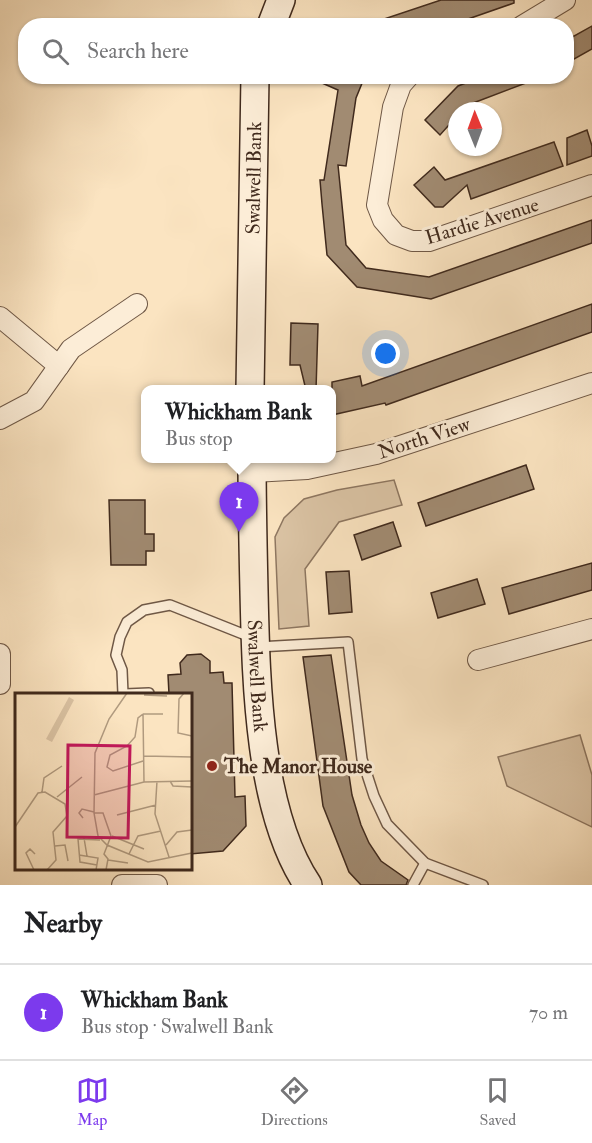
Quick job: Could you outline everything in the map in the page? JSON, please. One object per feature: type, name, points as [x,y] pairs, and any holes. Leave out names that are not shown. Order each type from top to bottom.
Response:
[{"type":"main road","points":[[274,18],[281,0]]},
{"type":"main road","name":"Swalwell Bank","points":[[250,385],[255,84]]},
{"type":"main road","name":"Swalwell Bank","points":[[252,465],[255,643],[261,728],[282,832],[299,871],[308,885]]},
{"type":"street","points":[[535,18],[565,0]]},
{"type":"street","name":"Hardie Avenue","points":[[403,84],[393,107],[377,205],[383,220],[396,235],[412,242],[429,241],[592,185]]},
{"type":"street","points":[[0,419],[34,401],[70,349],[137,304]]},
{"type":"street","points":[[0,317],[59,366]]},
{"type":"street","name":"North View","points":[[336,462],[376,454],[592,383]]},
{"type":"street","name":"North View","points":[[252,465],[307,468],[332,463]]},
{"type":"street","points":[[478,660],[592,629]]},
{"type":"street","points":[[0,654],[0,684]]},
{"type":"street","points":[[122,885],[157,885]]},
{"type":"lane","points":[[124,693],[122,670],[116,655],[120,637],[127,622],[144,609],[170,605],[255,643],[348,642],[362,759],[387,824],[425,863],[483,885]]},
{"type":"lane","points":[[414,885],[425,863]]},
{"type":"shaded area","points":[[394,480],[402,505],[339,522],[305,569],[309,626],[279,629],[275,537],[284,518],[304,499],[337,490]]},
{"type":"shaded area","points":[[580,735],[592,775],[592,827],[507,786],[498,757]]},
{"type":"building","points":[[441,0],[514,0],[514,3],[471,18],[387,18]]},
{"type":"building","points":[[592,26],[592,49],[574,59],[574,36]]},
{"type":"building","points":[[324,84],[362,84],[356,98],[346,166],[338,165],[346,245],[366,268],[429,277],[592,220],[592,243],[431,299],[357,287],[327,255],[322,204],[320,180],[324,180],[338,90]]},
{"type":"building","points":[[463,84],[523,84],[476,102],[448,102],[448,126],[440,135],[425,120],[458,86]]},
{"type":"building","points":[[587,130],[592,146],[592,156],[567,165],[567,138]]},
{"type":"building","points":[[554,142],[563,166],[471,199],[467,185],[443,207],[435,207],[414,185],[434,167],[445,180]]},
{"type":"building","points":[[592,304],[592,332],[386,405],[385,403],[336,414],[336,385],[332,385],[332,382],[360,376],[362,386]]},
{"type":"building","points":[[291,323],[318,324],[316,385],[305,385],[300,365],[290,365]]},
{"type":"building","points":[[526,465],[534,489],[426,526],[418,503]]},
{"type":"building","points":[[109,500],[145,500],[145,534],[154,534],[154,551],[146,551],[146,565],[111,565]]},
{"type":"building","points":[[393,522],[401,546],[362,560],[354,535]]},
{"type":"building","points":[[592,563],[592,590],[509,614],[502,588]]},
{"type":"building","points":[[349,571],[352,612],[329,614],[326,572]]},
{"type":"building","points":[[477,579],[485,604],[438,618],[431,593]]},
{"type":"building","name":"The Manor House","points":[[201,654],[210,661],[210,673],[223,672],[224,683],[232,683],[235,797],[245,796],[246,826],[223,851],[192,854],[192,693],[169,693],[168,675],[181,674],[180,663],[187,655]]},
{"type":"building","points":[[331,655],[352,795],[361,825],[381,861],[408,880],[406,885],[361,885],[349,872],[323,806],[303,657]]},
{"type":"place","name":"Whickham Bank","points":[[239,532]]},
{"type":"place","name":"The Manor House","points":[[212,766]]}]
